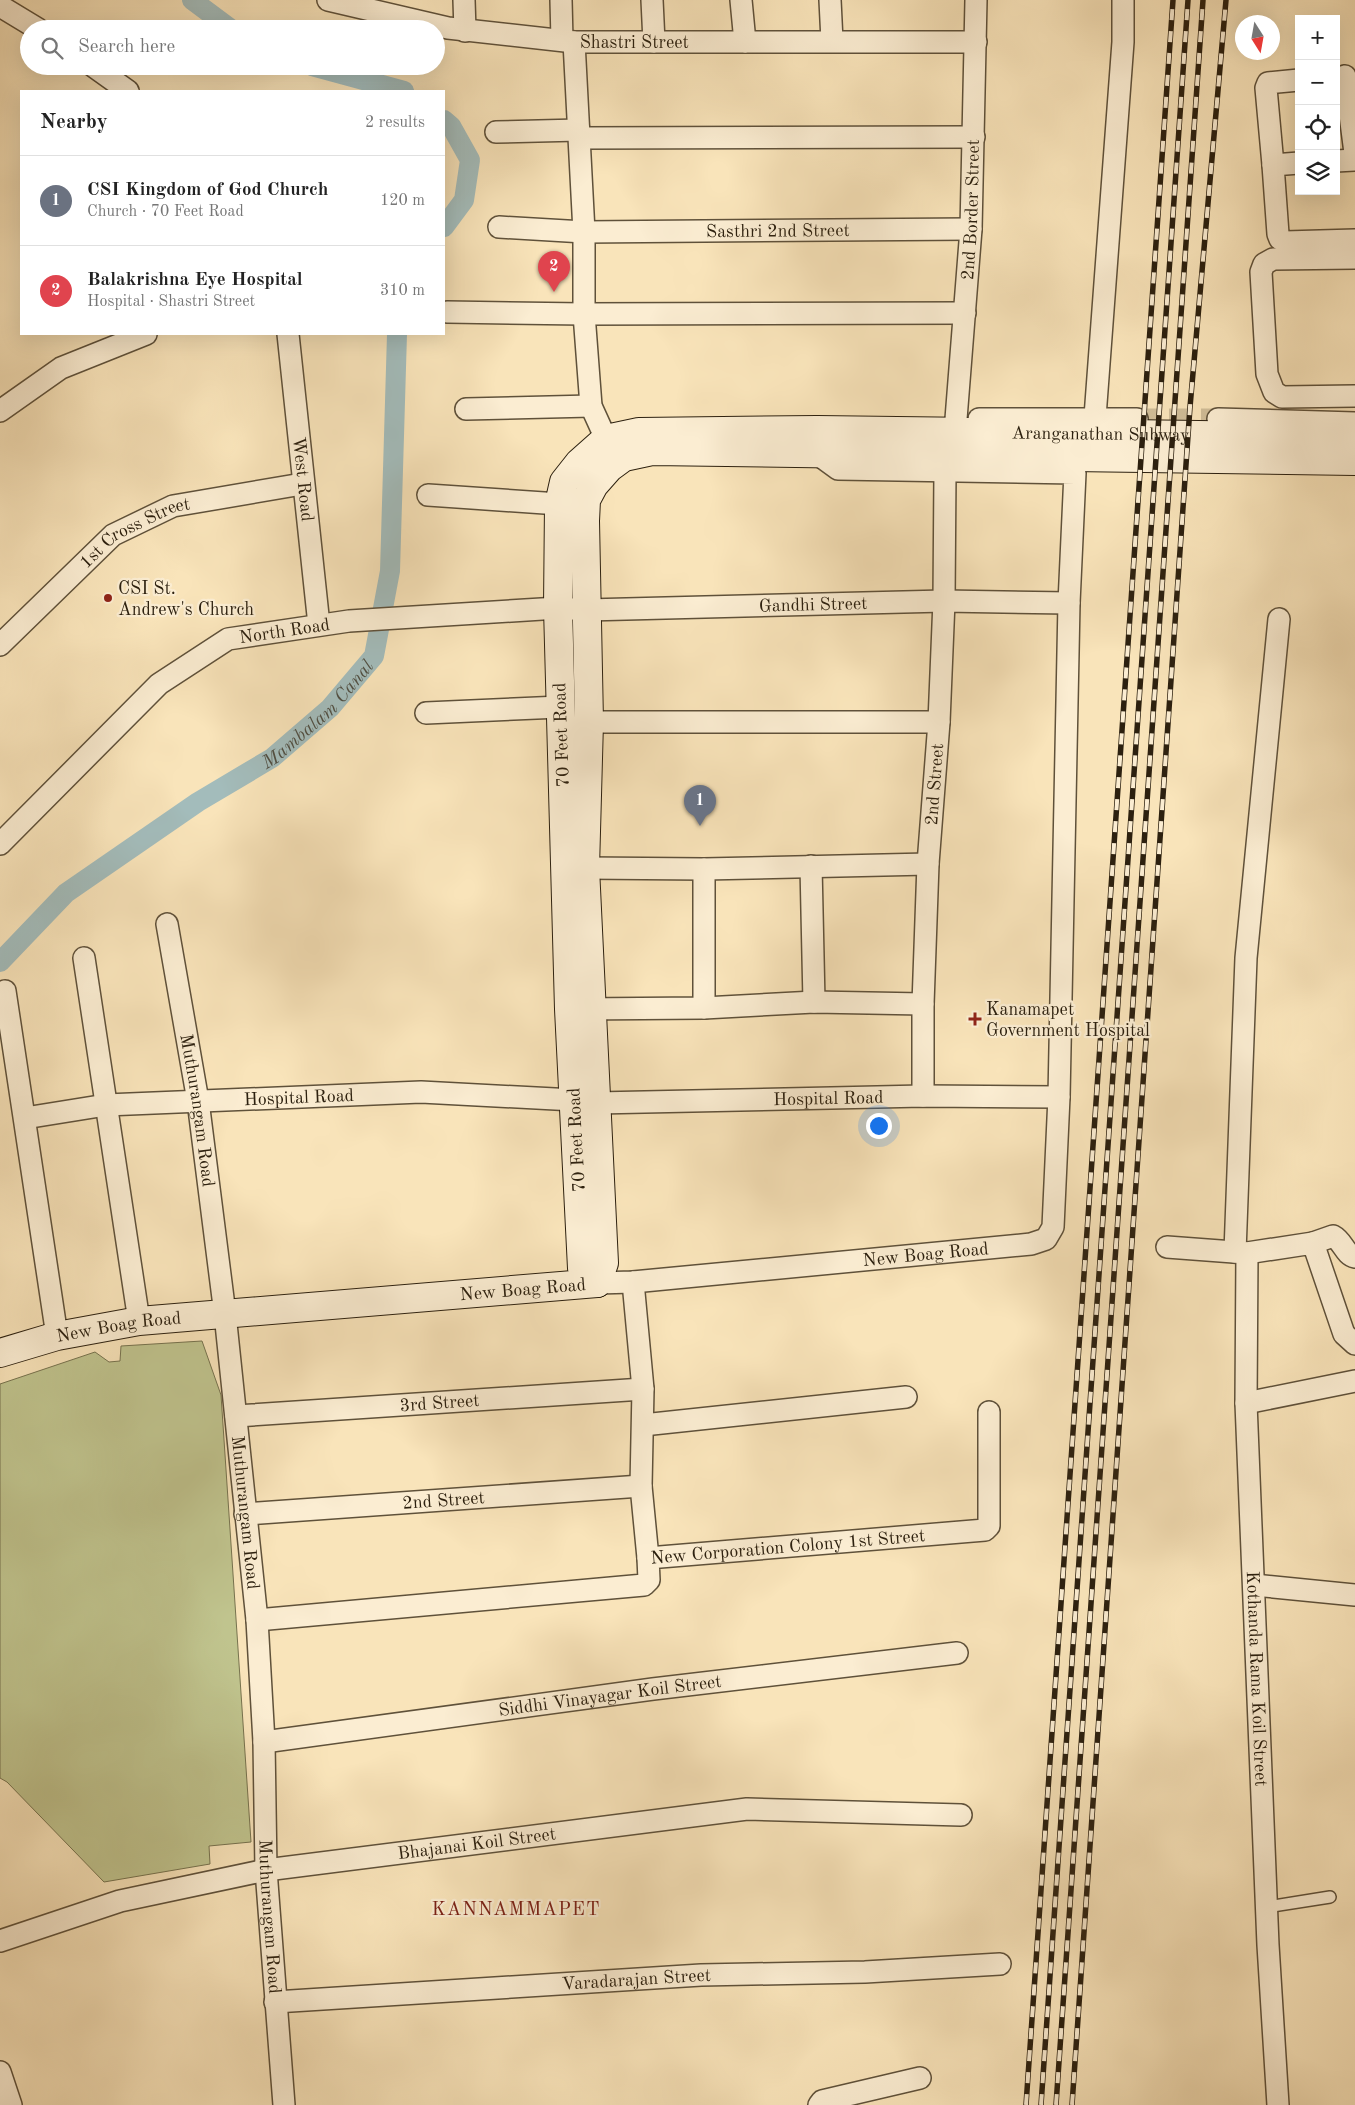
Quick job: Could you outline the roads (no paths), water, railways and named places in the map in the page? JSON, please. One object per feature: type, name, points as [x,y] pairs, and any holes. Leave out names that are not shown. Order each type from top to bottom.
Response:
[{"type":"main road","name":"70 Feet Road","points":[[596,1283],[582,1268],[586,1102],[581,1008],[567,877],[560,707],[558,608],[559,504],[564,482],[579,463],[606,439],[639,432],[816,441],[846,430]]},
{"type":"main road","name":"Aranganathan Subway","points":[[846,430],[1355,437]]},
{"type":"main road","points":[[581,1008],[589,722],[586,500],[594,485],[609,468],[624,457],[652,450],[816,441],[1355,461]]},
{"type":"main road","name":"New Boag Road","points":[[0,1353],[57,1336],[139,1321],[596,1283]]},
{"type":"street","points":[[328,0],[419,20]]},
{"type":"street","points":[[464,0],[464,30]]},
{"type":"street","points":[[445,26],[464,30],[568,41],[561,0]]},
{"type":"street","points":[[652,0],[654,42]]},
{"type":"street","points":[[741,0],[745,42]]},
{"type":"street","points":[[830,0],[832,41]]},
{"type":"street","name":"2nd Border Street","points":[[956,420],[971,229],[976,0]]},
{"type":"street","points":[[1096,417],[1123,42],[1124,0]]},
{"type":"street","points":[[0,6],[23,20]]},
{"type":"street","name":"Shastri Street","points":[[606,439],[591,406],[584,314],[584,232],[580,134],[568,41],[976,42]]},
{"type":"street","points":[[106,75],[127,90]]},
{"type":"street","points":[[1345,76],[1355,153]]},
{"type":"street","points":[[1295,80],[1268,83],[1266,88],[1278,234],[1280,239],[1285,242],[1355,240]]},
{"type":"street","points":[[496,132],[974,137]]},
{"type":"street","points":[[1340,161],[1355,160]]},
{"type":"street","points":[[1273,165],[1295,163]]},
{"type":"street","name":"Sasthri 2nd Street","points":[[499,227],[584,232],[971,229]]},
{"type":"street","points":[[1355,258],[1273,259],[1264,264],[1261,272],[1267,374],[1274,392],[1282,397],[1355,396]]},
{"type":"street","points":[[447,312],[584,314],[965,313]]},
{"type":"street","points":[[0,411],[60,368],[143,335]]},
{"type":"street","name":"West Road","points":[[288,335],[302,484],[319,625]]},
{"type":"street","points":[[466,409],[591,406]]},
{"type":"street","points":[[1059,1097],[1069,603],[1075,473],[838,469],[816,441],[837,418],[956,420],[1096,417],[1137,419]]},
{"type":"street","points":[[1218,419],[1355,423]]},
{"type":"street","name":"2nd Street","points":[[923,1096],[923,1004],[928,864],[944,601],[945,472]]},
{"type":"street","name":"1st Cross Street","points":[[0,645],[114,535],[173,506],[302,484]]},
{"type":"street","points":[[428,495],[559,504]]},
{"type":"street","name":"Gandhi Street","points":[[558,608],[587,610],[944,601],[1069,603]]},
{"type":"street","name":"North Road","points":[[0,844],[158,684],[228,639],[349,621],[558,608]]},
{"type":"street","name":"Kothanda Rama Koil Street","points":[[1278,2105],[1267,1907],[1241,1253],[1246,958],[1279,619]]},
{"type":"street","points":[[426,713],[560,707]]},
{"type":"street","points":[[589,722],[938,722]]},
{"type":"street","points":[[585,868],[704,869],[928,864]]},
{"type":"street","points":[[811,866],[814,1002]]},
{"type":"street","points":[[704,869],[704,1008]]},
{"type":"street","name":"Muthurangam Road","points":[[167,924],[198,1101],[225,1314],[245,1514],[258,1620],[264,1742],[266,1870],[284,2105]]},
{"type":"street","points":[[84,958],[139,1321]]},
{"type":"street","points":[[5,991],[57,1336]]},
{"type":"street","points":[[581,1008],[704,1008],[814,1002],[923,1004]]},
{"type":"street","name":"Hospital Road","points":[[24,1118],[106,1105],[421,1092],[586,1102],[923,1096],[1059,1097]]},
{"type":"street","name":"New Boag Road","points":[[596,1283],[632,1282],[1031,1244],[1046,1239],[1053,1220],[1059,1097]]},
{"type":"street","points":[[1166,1247],[1241,1253],[1313,1243],[1334,1236],[1339,1239],[1349,1255],[1355,1257]]},
{"type":"street","points":[[1313,1243],[1344,1334],[1355,1344]]},
{"type":"street","points":[[632,1282],[643,1388],[641,1486],[648,1558]]},
{"type":"street","points":[[1246,1403],[1355,1381]]},
{"type":"street","name":"3rd Street","points":[[236,1416],[643,1388]]},
{"type":"street","points":[[642,1425],[906,1397]]},
{"type":"street","name":"New Corporation Colony 1st Street","points":[[258,1620],[644,1585],[650,1580],[648,1558],[985,1530],[989,1523],[989,1412]]},
{"type":"street","name":"2nd Street","points":[[245,1514],[641,1486]]},
{"type":"street","points":[[1254,1585],[1355,1595]]},
{"type":"street","name":"Siddhi Vinayagar Koil Street","points":[[264,1742],[643,1691],[957,1653]]},
{"type":"street","name":"Bhajanai Koil Street","points":[[0,1941],[120,1901],[266,1870],[747,1809],[961,1815]]},
{"type":"street","name":"Varadarajan Street","points":[[276,2002],[701,1975],[865,1972],[1000,1964]]},
{"type":"street","points":[[0,2072],[11,2105]]},
{"type":"street","points":[[820,2103],[920,2078]]},
{"type":"lane","points":[[1267,1907],[1330,1897]]},
{"type":"waterway","name":"Mambalam Canal","points":[[192,0],[219,20]]},
{"type":"waterway","name":"Mambalam Canal","points":[[345,75],[400,90]]},
{"type":"waterway","name":"Mambalam Canal","points":[[445,121],[451,126],[470,160],[464,200],[445,226]]},
{"type":"waterway","name":"Mambalam Canal","points":[[0,962],[66,893],[198,802],[272,758],[330,708],[374,656],[390,571],[397,335]]},
{"type":"tunnel","points":[[1137,419],[1218,419]]},
{"type":"railway","points":[[1026,2105],[1173,0]]},
{"type":"railway","points":[[1041,2105],[1188,0]]},
{"type":"railway","points":[[1056,2105],[1203,0]]},
{"type":"railway","points":[[1072,2105],[1190,407],[1226,0]]},
{"type":"place","name":"Balakrishna Eye Hospital","points":[[554,292]]},
{"type":"place","name":"CSI St. Andrew's Church","points":[[108,598]]},
{"type":"place","name":"CSI Kingdom of God Church","points":[[700,826]]},
{"type":"place","name":"Kanamapet Government Hospital","points":[[975,1019]]},
{"type":"district","name":"KANNAMMAPET","points":[[516,1908]]}]
